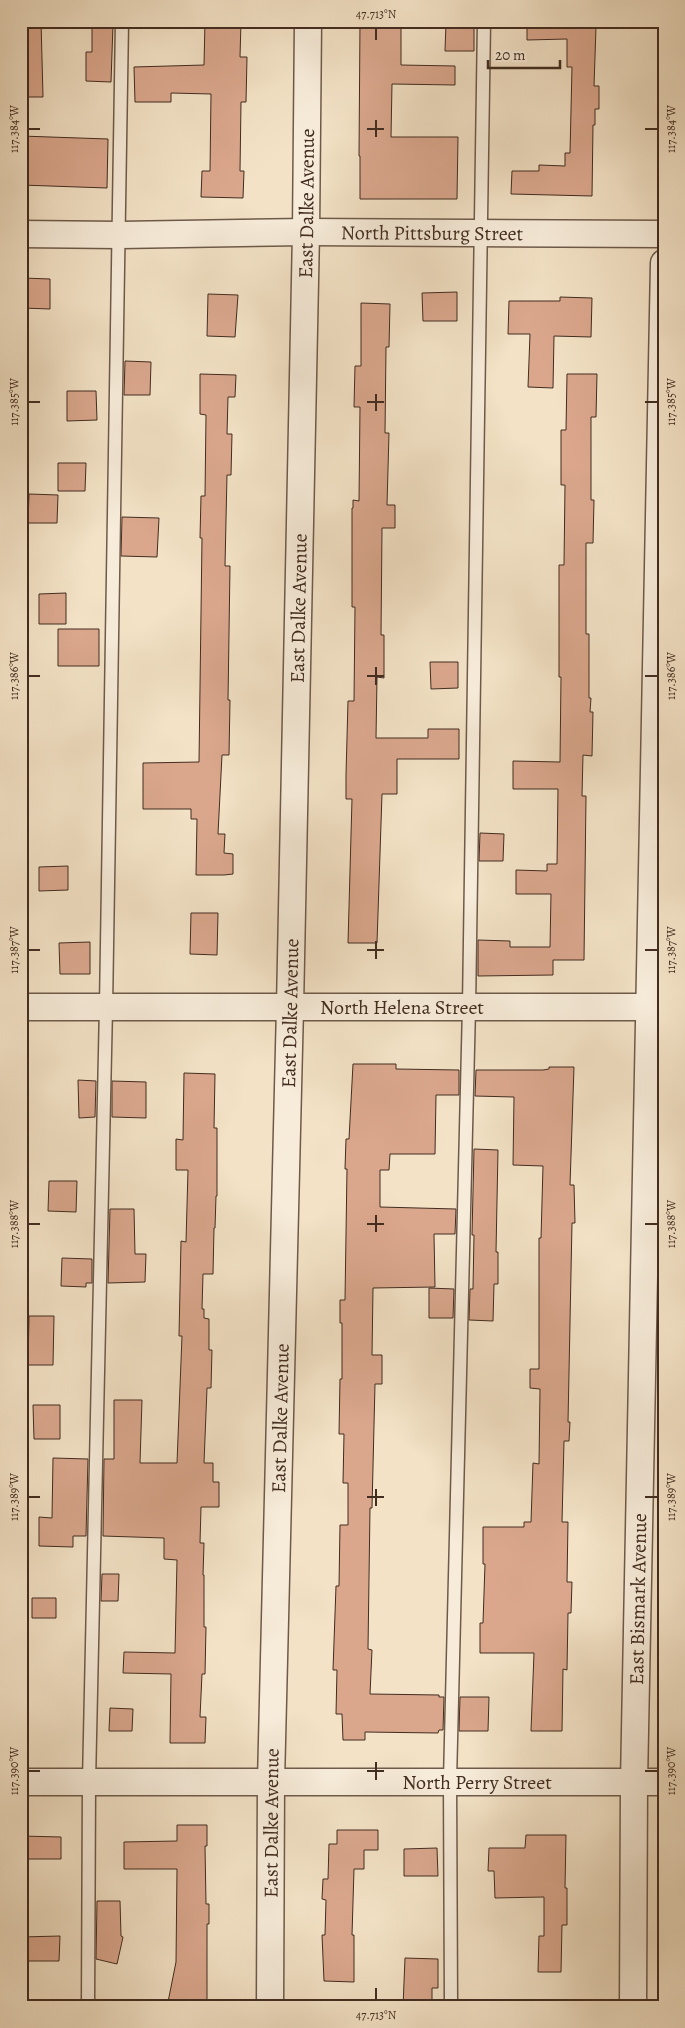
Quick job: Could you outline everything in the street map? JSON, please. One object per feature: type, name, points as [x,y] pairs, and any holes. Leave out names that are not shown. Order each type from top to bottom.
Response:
[{"type":"street","name":"East Dalke Avenue","points":[[270,2007],[270,1782],[290,1007],[306,232],[308,21]]},
{"type":"street","name":"North Pittsburg Street","points":[[21,234],[120,235],[306,232],[664,234]]},
{"type":"street","name":"East Bismark Avenue","points":[[633,2007],[634,1782],[656,1007],[664,263]]},
{"type":"street","name":"North Helena Street","points":[[21,1007],[656,1007]]},
{"type":"street","name":"North Perry Street","points":[[21,1782],[664,1782]]},
{"type":"lane","points":[[88,2007],[89,1782],[106,1007],[122,21]]},
{"type":"lane","points":[[451,2007],[450,1781],[469,1007],[484,21]]},
{"type":"building","points":[[21,21],[41,21],[43,97],[21,97]]},
{"type":"building","points":[[205,21],[241,21],[240,57],[247,57],[246,102],[241,102],[240,171],[244,171],[243,198],[201,197],[202,171],[210,171],[211,94],[171,93],[171,102],[135,102],[134,67],[204,65]]},
{"type":"building","points":[[360,21],[401,22],[401,65],[455,66],[455,85],[392,84],[391,137],[458,137],[457,199],[360,199]]},
{"type":"building","points":[[527,21],[585,21],[585,27],[596,27],[594,86],[599,86],[599,109],[595,109],[595,125],[593,125],[592,196],[511,194],[512,171],[539,171],[539,165],[565,166],[565,153],[570,153],[572,67],[567,67],[567,39],[527,40]]},
{"type":"building","points":[[92,23],[113,24],[111,82],[86,81],[86,52],[92,52]]},
{"type":"building","points":[[446,23],[474,24],[474,51],[445,51]]},
{"type":"building","points":[[21,136],[108,139],[107,188],[21,185]]},
{"type":"building","points":[[23,278],[50,279],[50,309],[22,308]]},
{"type":"building","points":[[457,292],[457,321],[423,321],[422,293]]},
{"type":"building","points":[[208,294],[238,295],[235,337],[207,336]]},
{"type":"building","points":[[560,297],[592,298],[591,337],[554,336],[553,388],[528,387],[530,334],[508,334],[509,301],[560,301]]},
{"type":"building","points":[[361,303],[390,304],[389,347],[386,347],[385,433],[389,433],[387,505],[395,505],[395,528],[382,528],[381,635],[384,635],[384,678],[377,677],[376,738],[428,738],[428,729],[459,729],[459,759],[397,759],[397,794],[382,794],[377,943],[348,943],[352,799],[346,799],[346,775],[348,701],[354,701],[355,607],[352,607],[352,508],[353,500],[359,501],[360,407],[354,407],[355,366],[361,366]]},
{"type":"building","points":[[125,361],[151,362],[150,395],[124,395]]},
{"type":"building","points":[[200,374],[236,375],[235,397],[228,397],[227,434],[232,434],[231,475],[227,475],[225,566],[230,566],[229,755],[222,755],[218,834],[225,834],[224,853],[233,854],[233,874],[224,875],[196,875],[197,819],[191,819],[191,809],[143,809],[143,763],[199,762],[202,538],[200,538],[201,496],[205,496],[206,415],[200,414]]},
{"type":"building","points":[[567,374],[597,374],[596,417],[591,417],[591,500],[594,500],[593,543],[586,543],[586,634],[589,634],[590,712],[593,712],[592,756],[583,755],[582,796],[586,796],[584,960],[553,960],[553,975],[478,976],[478,940],[510,941],[510,947],[550,947],[551,894],[516,894],[516,870],[547,871],[547,864],[557,864],[558,789],[513,789],[513,761],[560,762],[559,565],[564,565],[565,485],[561,485],[561,430],[566,430]]},
{"type":"building","points":[[67,391],[96,391],[97,420],[67,421]]},
{"type":"building","points":[[58,463],[86,463],[85,491],[58,491]]},
{"type":"building","points":[[29,494],[58,495],[57,523],[28,523]]},
{"type":"building","points":[[122,517],[159,518],[157,557],[121,556]]},
{"type":"building","points":[[66,593],[66,624],[39,624],[39,594]]},
{"type":"building","points":[[58,629],[99,629],[99,666],[58,666]]},
{"type":"building","points":[[430,662],[458,662],[458,688],[431,689]]},
{"type":"building","points":[[480,833],[504,834],[503,861],[479,861]]},
{"type":"building","points":[[68,866],[68,890],[39,891],[39,867]]},
{"type":"building","points":[[191,913],[218,913],[217,955],[190,954]]},
{"type":"building","points":[[90,942],[90,974],[60,974],[59,943]]},
{"type":"building","points":[[353,1064],[396,1064],[396,1069],[459,1070],[459,1095],[436,1095],[435,1154],[390,1154],[389,1170],[380,1170],[380,1207],[456,1209],[455,1234],[434,1234],[435,1287],[373,1288],[372,1355],[382,1355],[382,1384],[375,1384],[372,1508],[370,1508],[368,1649],[372,1650],[370,1694],[439,1695],[439,1697],[444,1697],[443,1730],[439,1730],[438,1733],[365,1732],[365,1740],[343,1740],[342,1714],[336,1714],[337,1670],[333,1670],[336,1586],[339,1586],[340,1525],[348,1525],[348,1483],[343,1483],[344,1434],[339,1434],[340,1379],[342,1379],[340,1300],[345,1300],[346,1139],[349,1139]]},
{"type":"building","points":[[549,1067],[574,1067],[570,1185],[574,1185],[575,1223],[572,1223],[568,1422],[570,1422],[569,1441],[564,1441],[562,1522],[568,1522],[567,1582],[572,1582],[571,1613],[568,1613],[567,1670],[563,1669],[562,1731],[531,1731],[534,1653],[480,1653],[480,1623],[483,1623],[485,1564],[483,1564],[483,1527],[524,1527],[524,1522],[531,1522],[533,1463],[539,1464],[540,1389],[530,1388],[530,1369],[539,1369],[539,1238],[541,1238],[543,1166],[513,1165],[514,1097],[475,1096],[476,1070],[543,1070],[549,1069]]},
{"type":"building","points":[[184,1073],[215,1074],[214,1128],[217,1128],[217,1196],[213,1274],[203,1274],[202,1309],[204,1309],[204,1318],[209,1319],[209,1350],[212,1350],[211,1388],[207,1388],[204,1463],[213,1463],[213,1482],[219,1482],[219,1507],[201,1507],[200,1543],[204,1543],[204,1627],[206,1627],[205,1674],[202,1674],[200,1717],[206,1717],[205,1743],[170,1743],[171,1674],[123,1673],[124,1652],[175,1653],[177,1560],[164,1559],[164,1538],[103,1536],[104,1459],[114,1459],[114,1400],[142,1400],[140,1463],[177,1463],[182,1336],[179,1336],[181,1241],[186,1242],[188,1170],[176,1170],[176,1139],[183,1140]]},
{"type":"building","points":[[78,1080],[96,1081],[95,1117],[79,1118]]},
{"type":"building","points":[[112,1081],[146,1082],[146,1118],[112,1117]]},
{"type":"building","points":[[474,1149],[498,1150],[496,1252],[498,1252],[498,1284],[494,1284],[493,1321],[469,1320],[470,1289],[473,1289]]},
{"type":"building","points":[[49,1181],[77,1181],[76,1212],[48,1211]]},
{"type":"building","points":[[110,1209],[134,1209],[135,1254],[146,1254],[145,1282],[108,1283]]},
{"type":"building","points":[[62,1258],[92,1259],[92,1283],[86,1283],[86,1287],[61,1286]]},
{"type":"building","points":[[429,1288],[454,1289],[453,1318],[429,1318]]},
{"type":"building","points":[[29,1316],[54,1316],[53,1365],[28,1365]]},
{"type":"building","points":[[33,1405],[60,1405],[60,1439],[34,1439]]},
{"type":"building","points":[[53,1458],[88,1459],[86,1536],[73,1536],[73,1547],[39,1546],[39,1517],[52,1518]]},
{"type":"building","points":[[102,1574],[119,1574],[118,1601],[101,1601]]},
{"type":"building","points":[[32,1598],[56,1598],[56,1618],[32,1618]]},
{"type":"building","points":[[460,1697],[489,1697],[488,1731],[459,1731]]},
{"type":"building","points":[[110,1708],[133,1709],[132,1731],[109,1731]]},
{"type":"building","points":[[177,1825],[207,1825],[207,1846],[205,1846],[206,1904],[209,1904],[209,1924],[207,1924],[207,2007],[167,2007],[176,1962],[177,1869],[124,1869],[124,1842],[177,1841]]},
{"type":"building","points":[[337,1830],[378,1830],[378,1850],[364,1850],[364,1869],[354,1869],[352,1935],[354,1935],[354,1982],[324,1981],[322,1935],[325,1935],[326,1900],[322,1899],[323,1879],[328,1879],[329,1844],[337,1844]]},
{"type":"building","points":[[526,1835],[566,1835],[565,1888],[567,1888],[567,1925],[562,1925],[561,1972],[538,1972],[539,1936],[544,1936],[544,1897],[495,1898],[494,1871],[488,1871],[489,1848],[525,1848]]},
{"type":"building","points":[[21,1836],[61,1837],[61,1859],[21,1859]]},
{"type":"building","points":[[437,1848],[438,1876],[404,1876],[404,1849]]},
{"type":"building","points":[[97,1901],[120,1901],[121,1936],[123,1937],[117,1964],[96,1959]]},
{"type":"building","points":[[60,1936],[59,1961],[21,1961],[21,1937]]},
{"type":"building","points":[[405,1958],[438,1959],[438,1988],[432,1988],[432,2007],[403,2007]]}]
